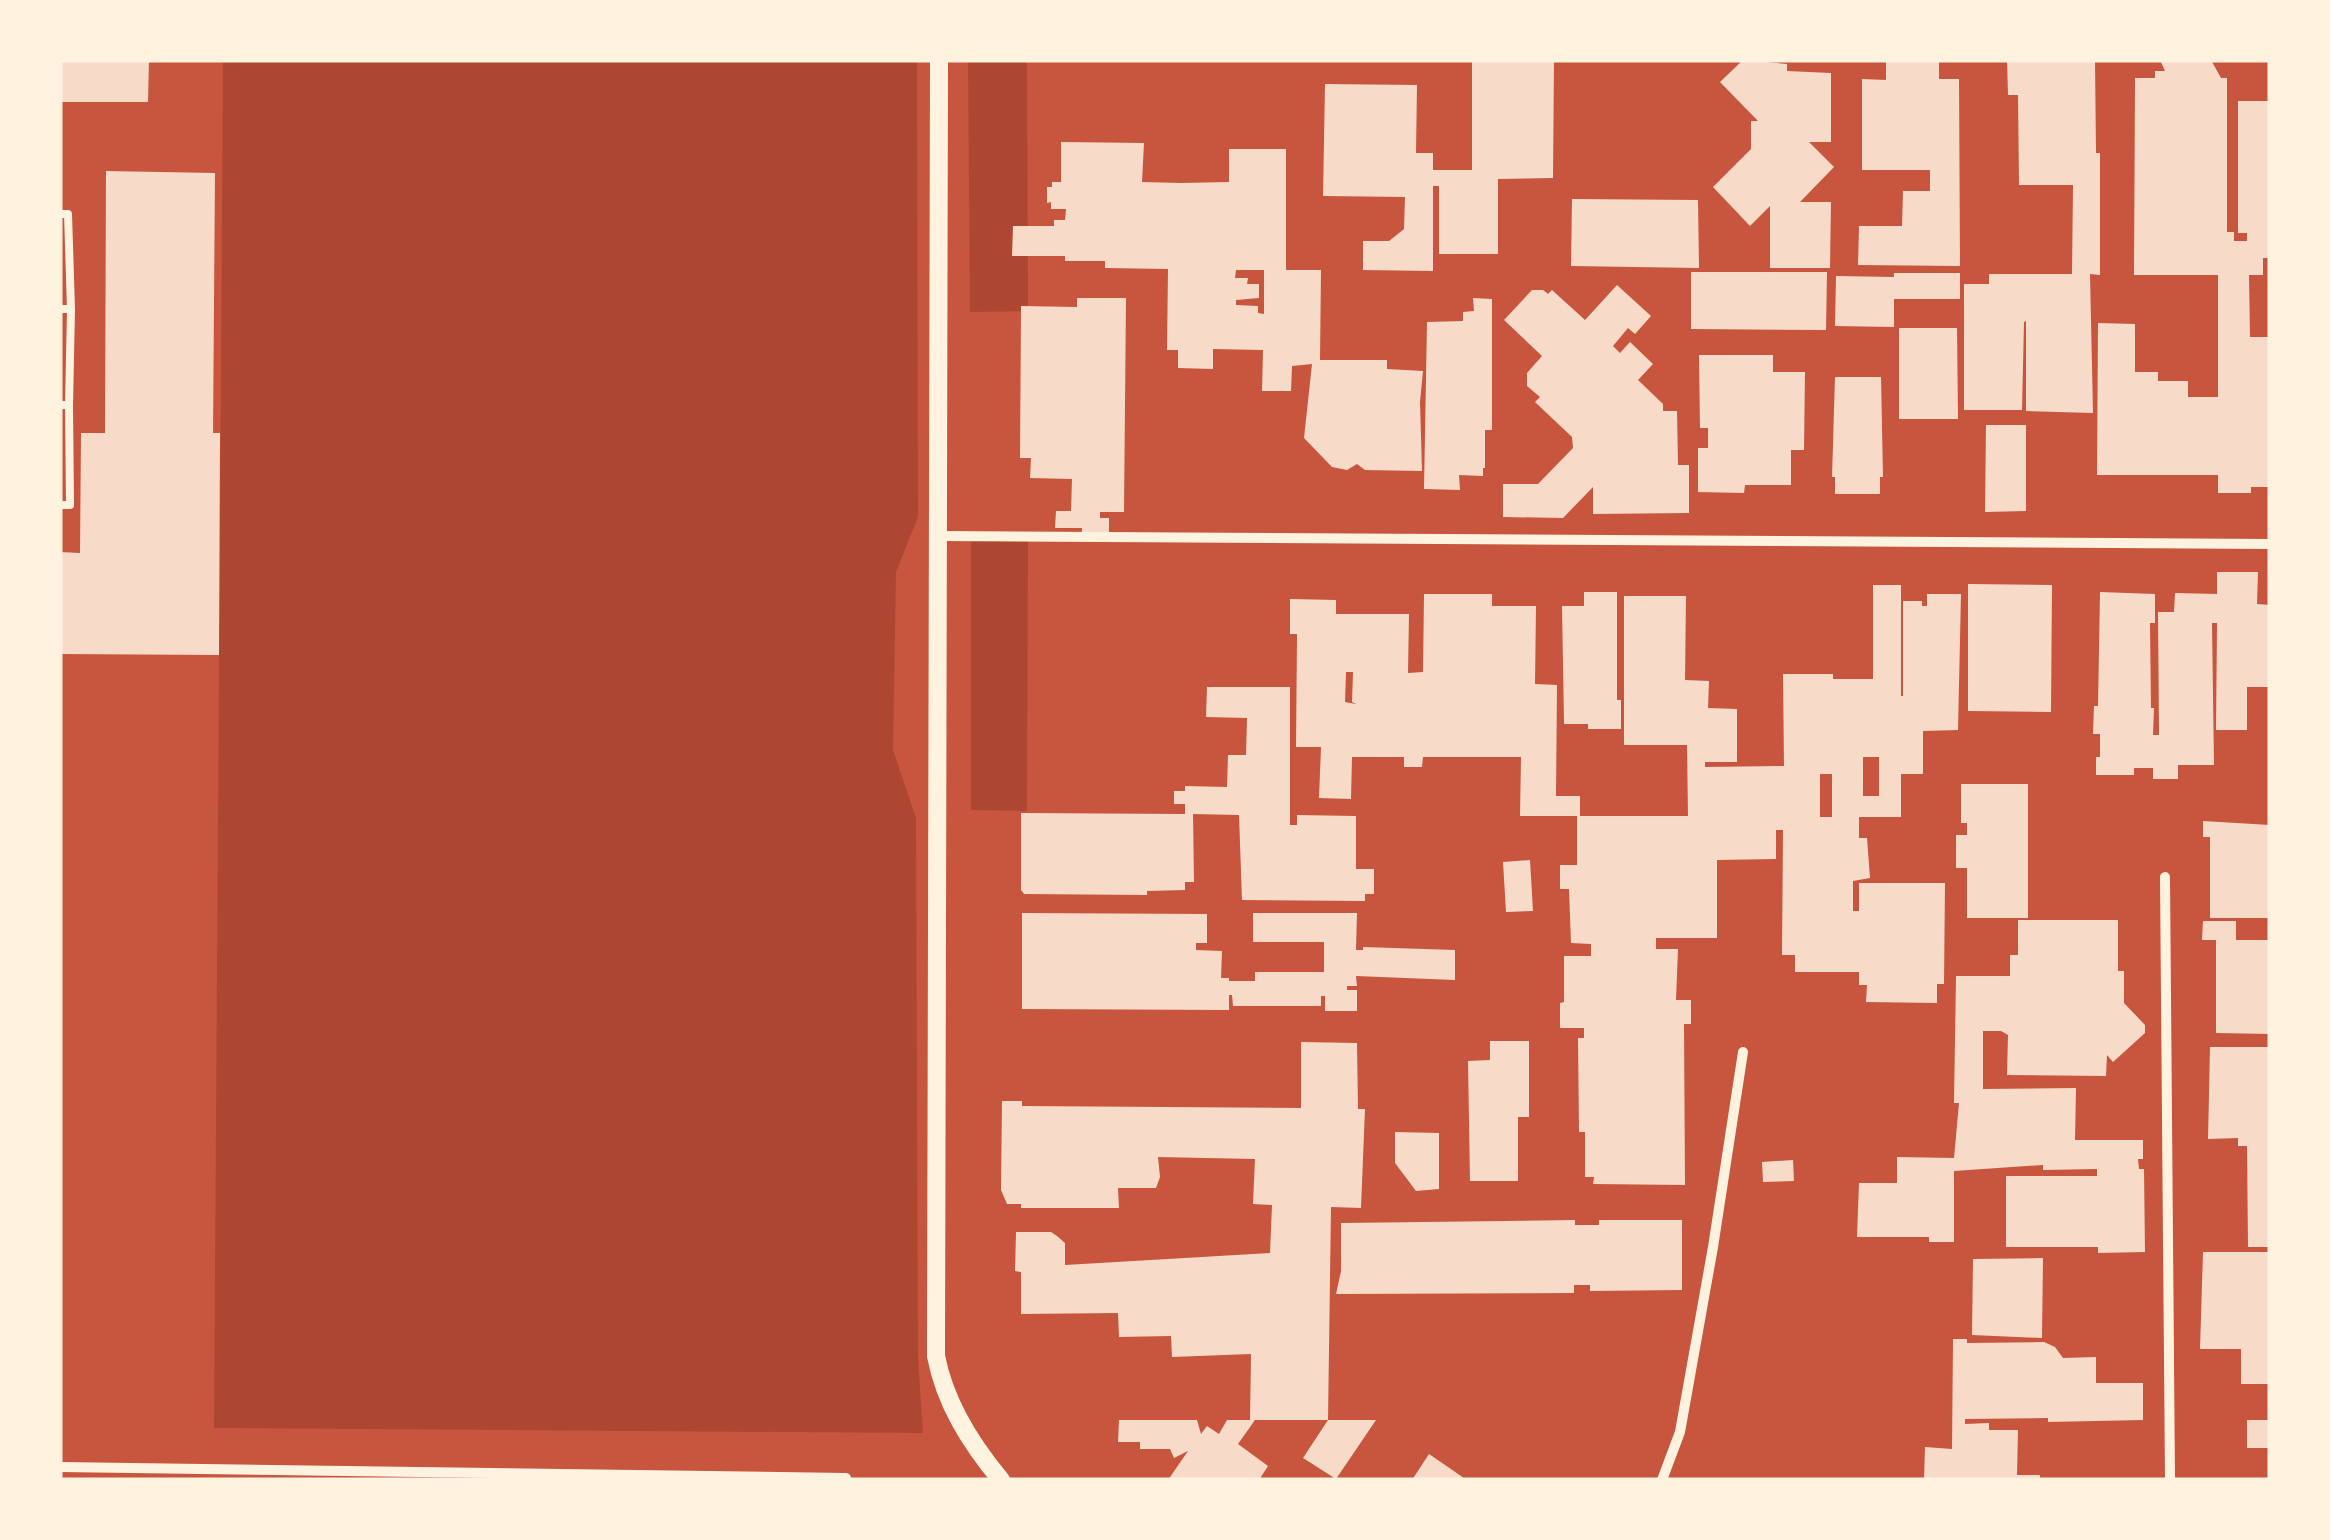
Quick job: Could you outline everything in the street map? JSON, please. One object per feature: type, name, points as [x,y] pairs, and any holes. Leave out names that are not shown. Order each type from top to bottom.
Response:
[{"type":"street","points":[[939,60],[936,1356],[942,1391],[981,1456],[1001,1480]]},
{"type":"street","points":[[938,536],[2270,544]]},
{"type":"street","points":[[2165,877],[2170,1480]]},
{"type":"street","points":[[1662,1480],[1680,1432],[1743,1052]]},
{"type":"street","points":[[60,1466],[321,1474],[846,1478]]},
{"type":"lane","points":[[60,214],[68,214],[71,309],[65,405],[70,505],[60,505]]},
{"type":"lane","points":[[60,309],[71,309]]},
{"type":"shaded area","points":[[223,60],[917,60],[918,517],[896,572],[893,750],[916,818],[918,1359],[923,1433],[214,1428]]},
{"type":"shaded area","points":[[968,60],[1027,60],[1028,311],[970,312]]},
{"type":"shaded area","points":[[971,536],[1028,536],[1027,811],[971,810]]},
{"type":"building","points":[[60,60],[149,60],[148,102],[60,102]]},
{"type":"building","points":[[1472,60],[1554,60],[1553,178],[1498,179],[1498,254],[1439,254],[1439,186],[1433,186],[1433,271],[1363,270],[1363,241],[1389,241],[1404,229],[1405,197],[1323,196],[1325,84],[1417,85],[1416,153],[1433,153],[1433,170],[1472,170]]},
{"type":"building","points":[[1743,60],[1787,64],[1787,71],[1831,73],[1831,142],[1809,142],[1834,167],[1800,202],[1831,202],[1830,268],[1770,268],[1770,206],[1750,226],[1713,187],[1751,149],[1751,121],[1758,121],[1720,82]]},
{"type":"building","points":[[1886,60],[1939,60],[1939,79],[1959,79],[1960,266],[1858,265],[1859,226],[1902,226],[1903,191],[1930,191],[1930,170],[1862,170],[1862,79],[1886,80]]},
{"type":"building","points":[[2007,60],[2095,60],[2100,275],[2090,274],[2093,413],[2026,411],[2026,321],[2022,410],[1964,410],[1964,284],[1989,284],[1989,274],[2072,274],[2073,185],[2019,185],[2018,95],[2008,95]]},
{"type":"building","points":[[2160,60],[2211,60],[2221,78],[2227,78],[2227,232],[2234,232],[2234,241],[2247,241],[2247,233],[2238,233],[2238,101],[2270,101],[2270,258],[2263,258],[2263,275],[2249,275],[2250,337],[2270,337],[2270,487],[2251,487],[2251,493],[2218,493],[2218,475],[2097,475],[2098,323],[2135,324],[2135,372],[2158,372],[2158,381],[2188,381],[2188,397],[2218,397],[2218,275],[2134,275],[2135,78],[2155,78],[2155,71],[2165,71]]},
{"type":"building","points":[[1061,142],[1144,143],[1142,182],[1229,182],[1229,149],[1286,149],[1286,270],[1321,270],[1320,360],[1387,360],[1387,369],[1423,371],[1422,471],[1365,470],[1357,464],[1347,470],[1332,467],[1304,438],[1312,364],[1292,366],[1291,391],[1262,391],[1263,350],[1213,349],[1213,369],[1178,368],[1178,350],[1167,350],[1168,269],[1105,268],[1105,261],[1065,261],[1065,256],[1012,256],[1013,226],[1054,226],[1054,220],[1065,220],[1066,209],[1051,209],[1051,202],[1047,203],[1047,187],[1052,187],[1052,182],[1061,182]],"holes":[[[1236,270],[1264,270],[1264,314],[1258,313],[1258,306],[1236,305],[1236,300],[1259,298],[1259,284],[1247,284],[1248,278],[1235,278]]]},
{"type":"building","points":[[106,171],[215,173],[213,433],[220,433],[219,655],[60,654],[60,552],[80,553],[81,433],[105,433]]},
{"type":"building","points":[[1572,199],[1698,200],[1699,268],[1571,266]]},
{"type":"building","points":[[1691,272],[1827,272],[1826,330],[1691,329]]},
{"type":"building","points":[[1894,273],[1960,273],[1960,299],[1894,299],[1894,327],[1835,326],[1836,276],[1894,277]]},
{"type":"building","points":[[1617,285],[1651,316],[1635,334],[1628,328],[1613,346],[1620,353],[1630,342],[1653,364],[1638,380],[1663,404],[1663,411],[1677,411],[1678,465],[1689,465],[1689,513],[1593,514],[1593,487],[1563,518],[1503,517],[1503,484],[1538,484],[1573,448],[1572,437],[1535,402],[1540,397],[1527,386],[1527,373],[1542,356],[1504,320],[1532,290],[1548,294],[1552,290],[1585,320]]},
{"type":"building","points":[[1077,298],[1126,298],[1124,512],[1100,512],[1100,518],[1109,518],[1109,533],[1055,528],[1056,511],[1071,511],[1072,479],[1030,478],[1031,458],[1020,458],[1021,306],[1077,307]]},
{"type":"building","points":[[1473,298],[1492,299],[1492,430],[1485,430],[1483,476],[1459,475],[1460,490],[1424,489],[1427,322],[1463,321],[1463,312],[1474,311]]},
{"type":"building","points":[[1899,328],[1957,328],[1958,419],[1899,419]]},
{"type":"building","points":[[1699,355],[1773,355],[1773,372],[1805,372],[1804,450],[1791,450],[1791,485],[1745,485],[1744,493],[1698,492],[1698,448],[1708,448],[1708,428],[1700,428]]},
{"type":"building","points":[[1835,377],[1881,377],[1880,494],[1835,494]]},
{"type":"building","points":[[1986,425],[2026,425],[2026,511],[1985,512]]},
{"type":"building","points":[[2217,572],[2258,572],[2257,604],[2270,605],[2270,687],[2247,687],[2247,730],[2216,730],[2217,623],[2212,623],[2214,765],[2178,765],[2178,779],[2153,779],[2153,768],[2134,768],[2134,775],[2096,775],[2100,734],[2093,734],[2094,706],[2098,706],[2100,592],[2155,594],[2155,623],[2150,623],[2151,708],[2153,735],[2159,735],[2158,612],[2174,612],[2175,593],[2217,594]]},
{"type":"building","points":[[1968,584],[2052,585],[2051,712],[1968,711]]},
{"type":"building","points":[[1873,585],[1901,585],[1901,696],[1903,601],[1922,601],[1922,606],[1927,606],[1927,594],[1961,594],[1958,730],[1923,731],[1923,774],[1901,774],[1901,817],[1859,817],[1859,838],[1867,838],[1870,878],[1853,881],[1853,911],[1859,911],[1859,883],[1945,883],[1944,984],[1937,984],[1937,1003],[1866,1002],[1867,985],[1859,985],[1859,972],[1795,972],[1795,955],[1782,955],[1783,830],[1776,830],[1776,859],[1717,860],[1717,938],[1656,938],[1656,949],[1678,949],[1676,1000],[1691,1000],[1691,1024],[1684,1024],[1685,1185],[1593,1184],[1594,1177],[1585,1177],[1585,1132],[1579,1132],[1578,1038],[1584,1038],[1584,1028],[1560,1028],[1564,956],[1591,956],[1591,944],[1571,943],[1569,889],[1560,889],[1560,865],[1577,865],[1577,816],[1520,816],[1521,757],[1423,757],[1422,767],[1404,767],[1404,757],[1352,757],[1351,799],[1319,798],[1321,747],[1296,747],[1297,634],[1290,634],[1290,599],[1336,600],[1336,614],[1409,614],[1408,673],[1423,672],[1424,594],[1492,594],[1492,606],[1536,606],[1535,684],[1557,685],[1556,796],[1580,796],[1580,816],[1688,816],[1687,745],[1624,745],[1624,596],[1686,596],[1685,680],[1709,681],[1708,708],[1737,709],[1737,762],[1705,762],[1705,767],[1784,766],[1783,674],[1873,679]],"holes":[[[1346,672],[1353,672],[1352,702],[1356,704],[1345,702]],[[1863,757],[1879,757],[1879,796],[1863,796]],[[1820,774],[1832,774],[1832,817],[1820,817]]]},
{"type":"building","points":[[1584,592],[1617,592],[1617,700],[1621,700],[1621,729],[1564,724],[1562,606],[1584,606]]},
{"type":"building","points":[[1207,687],[1290,687],[1290,825],[1297,825],[1297,815],[1356,816],[1356,869],[1374,869],[1374,894],[1365,894],[1365,901],[1242,900],[1239,815],[1193,814],[1194,882],[1185,882],[1185,890],[1147,891],[1147,895],[1024,894],[1021,813],[1185,814],[1185,804],[1174,804],[1174,791],[1185,791],[1185,786],[1227,787],[1228,755],[1246,755],[1247,718],[1206,717]]},
{"type":"building","points":[[1961,784],[2028,784],[2028,918],[1967,918],[1967,868],[1956,868],[1956,835],[1967,835],[1967,823],[1961,823]]},
{"type":"building","points":[[2203,821],[2270,825],[2270,918],[2210,918],[2210,837],[2203,837]]},
{"type":"building","points":[[1530,860],[1533,911],[1506,912],[1503,862]]},
{"type":"building","points":[[1022,913],[1207,914],[1207,943],[1196,943],[1196,950],[1222,951],[1221,978],[1255,981],[1255,972],[1324,972],[1324,942],[1253,942],[1253,913],[1357,913],[1356,950],[1455,950],[1455,980],[1356,976],[1357,986],[1347,986],[1347,990],[1357,990],[1357,1011],[1325,1011],[1325,996],[1321,996],[1321,1006],[1233,1006],[1232,995],[1229,1010],[1022,1009]]},
{"type":"building","points":[[2018,920],[2118,920],[2118,971],[2124,971],[2124,1003],[2145,1025],[2145,1033],[2113,1062],[2107,1055],[2106,1076],[2007,1075],[2008,1035],[1983,1031],[1983,1089],[2076,1088],[2075,1140],[2143,1140],[2143,1159],[2138,1159],[2139,1169],[2144,1169],[2145,1252],[2098,1253],[2098,1247],[2006,1247],[2006,1176],[2097,1176],[2097,1169],[2043,1170],[2043,1165],[1954,1171],[1954,1242],[1929,1242],[1929,1237],[1857,1237],[1859,1183],[1897,1183],[1897,1157],[1954,1158],[1959,1103],[1954,1103],[1956,976],[2010,976],[2010,955],[2018,955]]},
{"type":"building","points":[[2203,921],[2236,921],[2236,940],[2270,940],[2270,1034],[2216,1033],[2216,940],[2202,940]]},
{"type":"building","points":[[1490,1041],[1529,1041],[1529,1117],[1518,1117],[1518,1181],[1470,1181],[1468,1061],[1490,1060]]},
{"type":"building","points":[[1301,1042],[1357,1043],[1358,1109],[1365,1109],[1361,1208],[1331,1207],[1328,1420],[1255,1420],[1238,1444],[1268,1466],[1259,1480],[1168,1480],[1188,1451],[1174,1458],[1170,1449],[1140,1449],[1140,1442],[1118,1442],[1119,1420],[1197,1420],[1201,1434],[1207,1426],[1219,1434],[1227,1420],[1250,1420],[1251,1354],[1172,1357],[1171,1336],[1119,1337],[1118,1313],[1021,1314],[1021,1272],[1015,1271],[1016,1232],[1051,1232],[1057,1236],[1065,1243],[1065,1265],[1270,1253],[1272,1205],[1253,1204],[1255,1159],[1158,1157],[1160,1177],[1156,1188],[1118,1188],[1119,1208],[1021,1208],[1021,1204],[1007,1204],[1001,1190],[1002,1101],[1022,1101],[1022,1106],[1301,1108]]},
{"type":"building","points":[[2210,1047],[2270,1047],[2270,1247],[2248,1247],[2247,1146],[2238,1146],[2238,1138],[2208,1139]]},
{"type":"building","points":[[1395,1132],[1439,1133],[1439,1189],[1416,1191],[1395,1163]]},
{"type":"building","points":[[1793,1160],[1794,1181],[1763,1182],[1762,1162]]},
{"type":"building","points":[[1575,1220],[1575,1225],[1599,1225],[1599,1220],[1682,1220],[1682,1290],[1590,1291],[1590,1285],[1574,1285],[1574,1293],[1336,1294],[1341,1271],[1341,1223]]},
{"type":"building","points":[[2203,1252],[2270,1252],[2270,1384],[2241,1384],[2241,1349],[2200,1349]]},
{"type":"building","points":[[2043,1258],[2042,1338],[1972,1335],[1973,1259]]},
{"type":"building","points":[[1953,1339],[1967,1339],[1967,1343],[2044,1342],[2055,1347],[2063,1358],[2096,1357],[2096,1383],[2143,1383],[2143,1420],[1965,1419],[1965,1424],[1989,1423],[1989,1430],[2018,1430],[2017,1475],[2040,1475],[2040,1480],[1924,1480],[1925,1447],[1952,1449]]},
{"type":"building","points":[[1328,1420],[1376,1420],[1336,1479],[1303,1458]]},
{"type":"building","points":[[2247,1420],[2270,1420],[2270,1448],[2247,1448]]},
{"type":"building","points":[[1429,1454],[1461,1476],[1466,1480],[1412,1480]]}]
